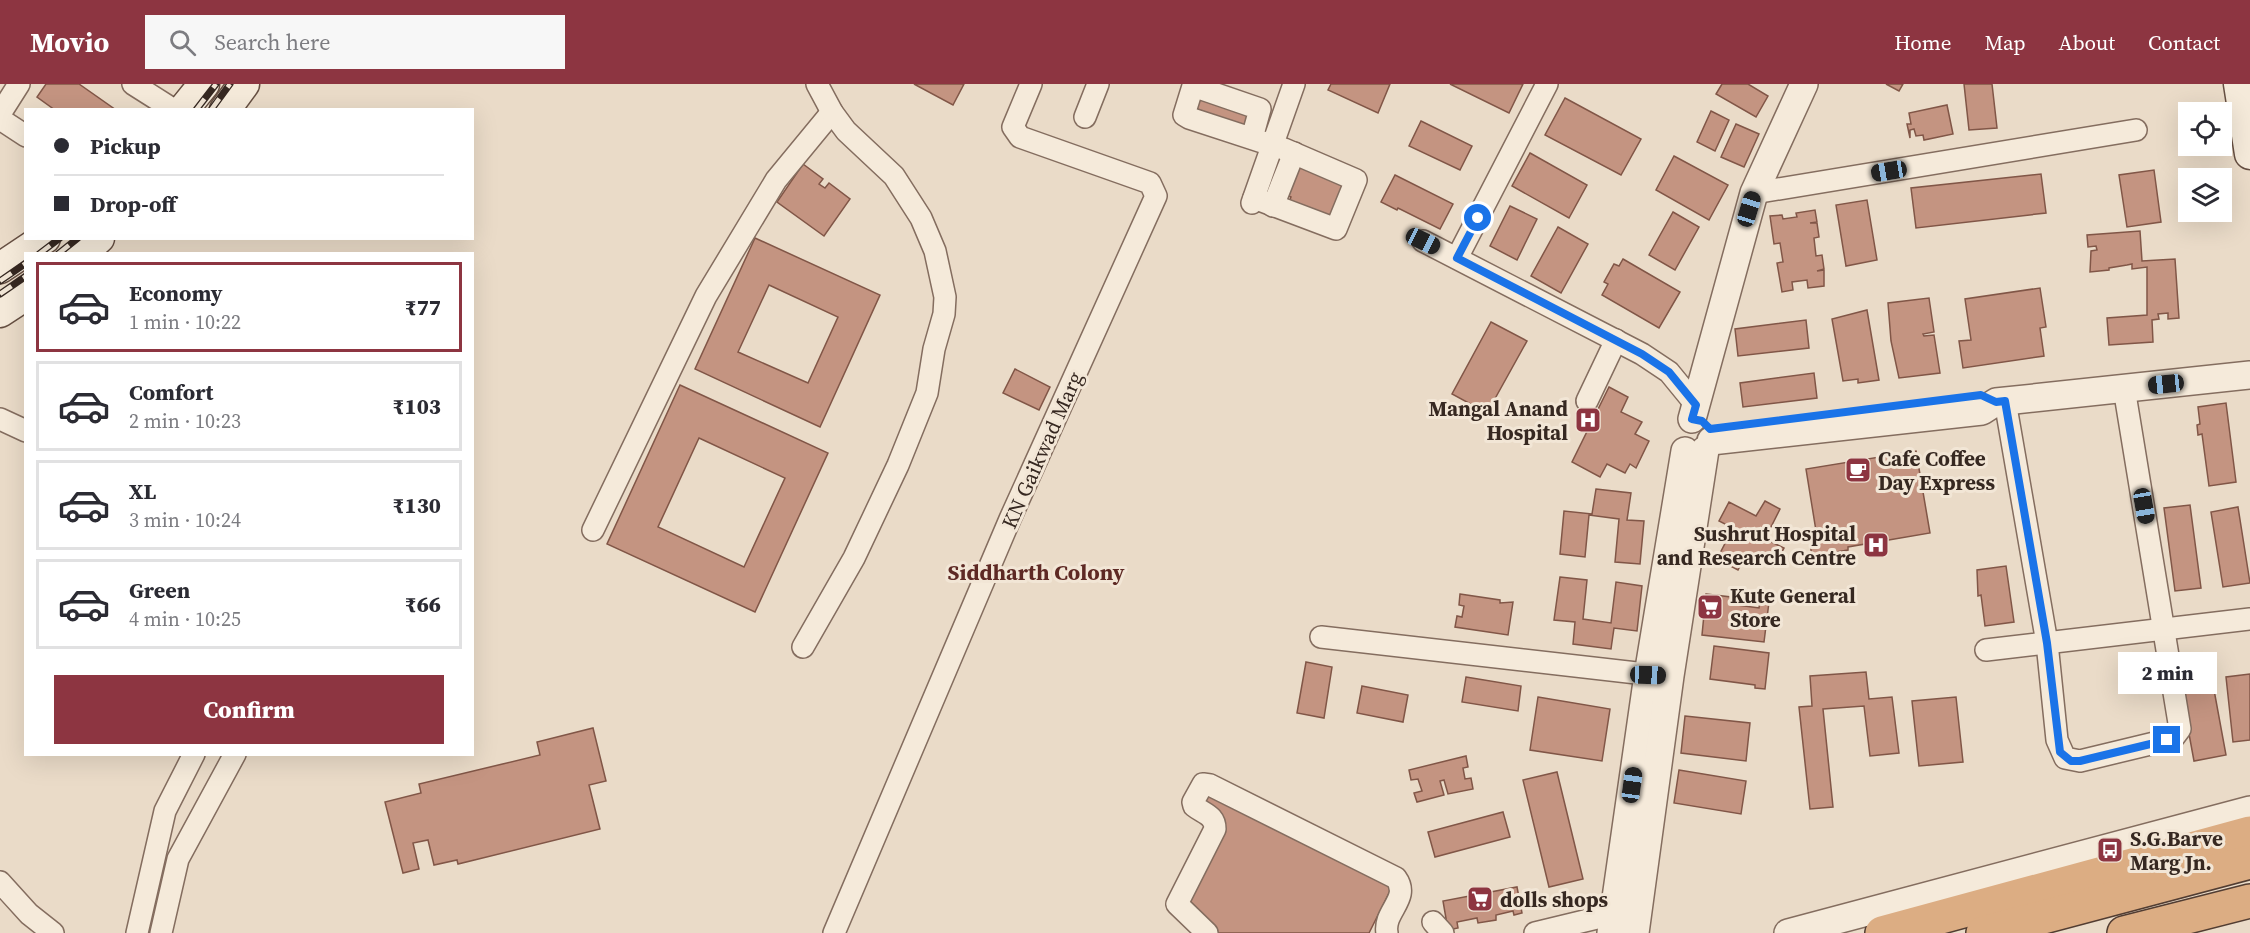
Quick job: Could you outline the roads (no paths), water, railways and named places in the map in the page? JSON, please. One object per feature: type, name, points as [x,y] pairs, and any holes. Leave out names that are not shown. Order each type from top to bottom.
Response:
[{"type":"highway","points":[[1882,933],[2250,833]]},
{"type":"highway","points":[[1983,933],[2250,862]]},
{"type":"highway","points":[[2124,933],[2250,900]]},
{"type":"main road","points":[[185,108],[204,84]]},
{"type":"main road","points":[[226,108],[244,84]]},
{"type":"main road","points":[[2239,84],[2250,154]]},
{"type":"main road","points":[[0,268],[42,240]]},
{"type":"main road","points":[[83,252],[97,240]]},
{"type":"main road","points":[[0,312],[24,296]]},
{"type":"street","points":[[0,114],[19,84]]},
{"type":"street","points":[[133,84],[171,108]]},
{"type":"street","points":[[803,647],[854,558],[898,465],[927,393],[934,349],[944,314],[945,297],[934,251],[921,218],[894,176],[859,145],[832,112],[818,84]]},
{"type":"street","name":"KN Gaikwad Marg","points":[[834,933],[1010,519],[1156,196],[1150,183],[1020,137],[1013,127],[1031,84]]},
{"type":"street","points":[[1085,117],[1098,84]]},
{"type":"street","points":[[1260,203],[1273,144],[1294,84]]},
{"type":"street","points":[[1457,258],[1547,84]]},
{"type":"street","points":[[1535,933],[1625,922],[1659,676],[1700,432],[1754,193],[1804,84]]},
{"type":"street","points":[[593,530],[706,296],[776,180],[832,112]]},
{"type":"street","points":[[0,119],[24,135]]},
{"type":"street","points":[[1754,193],[2136,130]]},
{"type":"street","points":[[1252,138],[1273,144],[1355,179],[1339,226],[1332,230],[1260,203]]},
{"type":"street","points":[[1260,203],[1294,153]]},
{"type":"street","points":[[1423,241],[1616,340],[1669,372],[1700,432]]},
{"type":"street","points":[[1587,401],[1616,340]]},
{"type":"street","points":[[1700,432],[1798,424],[1931,408],[1982,411],[2000,401],[2250,375]]},
{"type":"street","points":[[2000,401],[2047,643],[2060,752],[2071,761],[2080,761],[2167,740],[2174,737],[2180,729],[2124,388]]},
{"type":"street","points":[[0,419],[24,430]]},
{"type":"street","points":[[1986,650],[2250,619]]},
{"type":"street","points":[[1321,637],[1659,676]]},
{"type":"street","points":[[137,933],[165,811],[193,756]]},
{"type":"street","points":[[161,933],[178,859],[234,756]]},
{"type":"street","points":[[1207,933],[1178,904],[1215,829],[1215,822],[1209,815],[1194,806],[1193,802],[1203,784],[1210,785],[1396,878],[1401,885],[1401,897],[1387,920],[1387,933]]},
{"type":"street","points":[[1788,933],[2250,810]]},
{"type":"street","points":[[0,882],[29,914],[53,933]]},
{"type":"railway","points":[[198,108],[216,84]]},
{"type":"railway","points":[[212,108],[230,84]]},
{"type":"railway","points":[[42,252],[57,240]]},
{"type":"railway","points":[[60,252],[76,240]]},
{"type":"railway","points":[[0,281],[24,264]]},
{"type":"railway","points":[[0,294],[24,277]]},
{"type":"place","name":"Mangal Anand Hospital","points":[[1588,420]]},
{"type":"place","name":"Cafe Coffee Day Express","points":[[1858,470]]},
{"type":"place","name":"Sushrut Hospital and Research Centre","points":[[1876,545]]},
{"type":"place","name":"Kute General Store","points":[[1710,607]]},
{"type":"place","name":"S.G.Barve Marg Jn.","points":[[2110,850]]},
{"type":"place","name":"dolls shops","points":[[1480,899]]},
{"type":"district","name":"Siddharth Colony","points":[[1036,572]]}]
